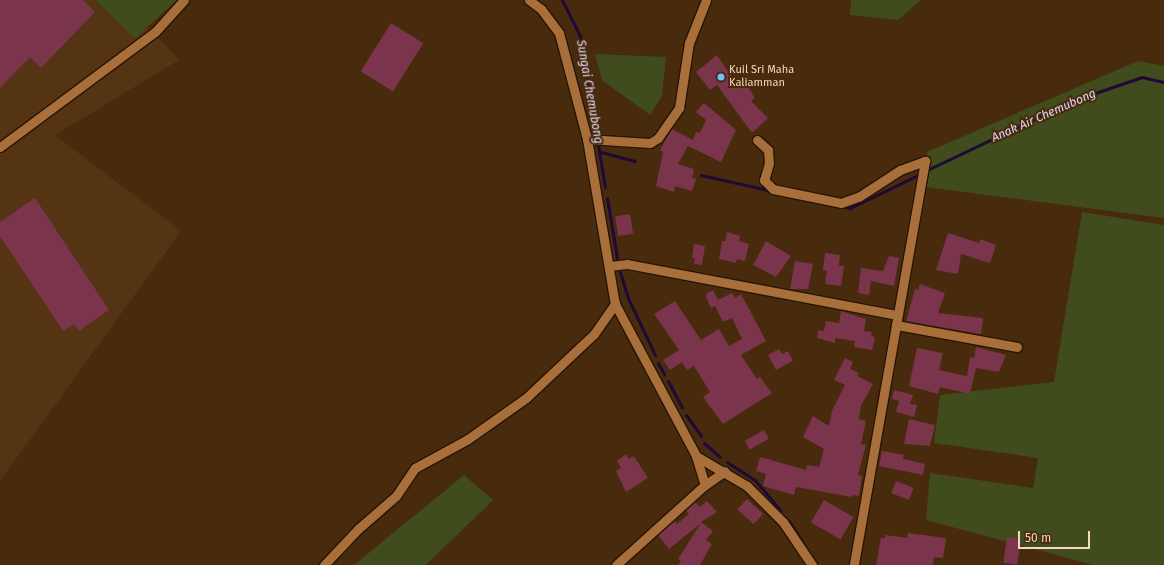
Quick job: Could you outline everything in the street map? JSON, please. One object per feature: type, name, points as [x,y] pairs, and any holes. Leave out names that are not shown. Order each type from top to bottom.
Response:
[{"type":"street","points":[[0,147],[155,32],[184,0]]},
{"type":"street","points":[[529,0],[541,9],[559,33],[589,139],[616,304],[696,456],[705,485]]},
{"type":"street","points":[[589,139],[650,144],[658,138],[679,108],[689,42],[706,0]]},
{"type":"street","points":[[757,140],[768,150],[770,163],[764,180],[773,189],[841,203],[860,196],[900,170],[925,161],[917,216],[897,315],[854,565]]},
{"type":"street","points":[[609,266],[627,264],[897,315]]},
{"type":"street","points":[[324,565],[358,529],[396,496],[415,468],[468,439],[526,398],[594,334],[616,304]]},
{"type":"street","points":[[896,325],[1016,347]]},
{"type":"street","points":[[696,456],[725,471],[747,486],[783,522],[812,565]]},
{"type":"street","points":[[616,565],[705,485],[725,471]]},
{"type":"shaded area","points":[[0,0],[123,0],[179,60],[55,135],[181,231],[0,481]]},
{"type":"green space","points":[[95,0],[177,0],[135,38]]},
{"type":"green space","points":[[851,0],[921,0],[898,20],[850,15]]},
{"type":"green space","points":[[595,54],[666,57],[662,96],[650,115],[602,80]]},
{"type":"green space","points":[[1138,61],[1164,66],[1164,218],[926,187],[927,152]]},
{"type":"green space","points":[[1082,212],[1164,225],[1164,565],[1093,565],[926,520],[930,473],[1033,488],[1038,458],[934,443],[940,395],[1054,382]]},
{"type":"green space","points":[[464,475],[493,500],[426,565],[354,565]]},
{"type":"building","points":[[0,0],[83,0],[95,12],[41,68],[30,57],[0,88]]},
{"type":"building","points":[[391,23],[423,43],[393,91],[361,71]]},
{"type":"building","points":[[717,55],[739,88],[746,84],[755,98],[751,101],[768,118],[752,133],[717,85],[710,90],[696,72]]},
{"type":"building","points":[[704,103],[736,130],[721,162],[688,146],[678,164],[694,169],[692,178],[696,179],[692,191],[675,186],[674,192],[656,186],[663,152],[660,150],[670,132],[672,129],[693,140],[696,132],[700,133],[706,120],[696,112]]},
{"type":"building","points":[[35,198],[109,310],[79,331],[74,324],[63,331],[0,236],[0,222]]},
{"type":"building","points":[[630,214],[633,234],[618,236],[615,216]]},
{"type":"building","points":[[727,232],[740,236],[739,241],[749,244],[745,261],[737,259],[736,263],[719,259],[722,241],[725,241]]},
{"type":"building","points":[[948,233],[979,243],[980,239],[996,245],[990,263],[961,254],[958,274],[936,270]]},
{"type":"building","points":[[766,241],[791,256],[776,277],[753,265]]},
{"type":"building","points":[[694,244],[705,246],[702,265],[694,264],[695,258],[692,258]]},
{"type":"building","points":[[825,253],[840,255],[839,266],[844,266],[841,286],[825,284],[827,271],[823,270]]},
{"type":"building","points":[[889,256],[899,258],[894,286],[871,281],[869,295],[858,293],[861,268],[883,271]]},
{"type":"building","points":[[795,261],[813,264],[808,289],[790,289]]},
{"type":"building","points":[[920,284],[945,293],[938,313],[983,318],[981,334],[906,321],[915,289],[918,290]]},
{"type":"building","points":[[713,290],[718,300],[732,293],[735,298],[741,294],[766,341],[741,355],[757,379],[760,377],[772,393],[723,424],[703,397],[710,392],[694,366],[687,370],[682,362],[670,370],[663,360],[679,350],[654,314],[675,301],[701,340],[719,329],[729,346],[742,339],[732,318],[723,322],[715,306],[711,308],[706,297],[707,293]]},
{"type":"building","points":[[841,311],[866,319],[864,331],[872,332],[871,336],[875,337],[872,350],[854,347],[855,341],[835,338],[835,343],[817,338],[818,330],[824,331],[826,321],[839,323]]},
{"type":"building","points":[[976,347],[1006,355],[999,372],[976,368],[970,394],[940,387],[938,394],[909,386],[917,348],[943,353],[939,370],[967,376],[970,357],[974,358]]},
{"type":"building","points":[[779,349],[782,354],[788,351],[793,361],[776,370],[768,355]]},
{"type":"building","points":[[845,358],[853,362],[850,369],[859,373],[857,376],[873,384],[861,406],[859,419],[866,421],[861,444],[866,445],[858,475],[862,476],[859,496],[853,495],[852,497],[796,487],[794,495],[763,486],[766,474],[756,471],[760,457],[806,470],[807,465],[819,467],[824,449],[803,437],[813,416],[829,426],[832,411],[845,385],[834,380]]},
{"type":"building","points":[[894,390],[913,395],[910,404],[917,405],[914,417],[896,412],[899,401],[892,399]]},
{"type":"building","points":[[909,419],[935,425],[930,446],[904,444]]},
{"type":"building","points":[[764,430],[769,439],[750,449],[745,441]]},
{"type":"building","points":[[882,451],[904,455],[903,459],[925,464],[923,475],[879,466]]},
{"type":"building","points":[[626,454],[629,459],[634,456],[648,478],[626,492],[616,471],[621,468],[617,461]]},
{"type":"building","points":[[896,481],[914,488],[909,500],[891,493]]},
{"type":"building","points":[[747,499],[763,514],[754,524],[737,509]]},
{"type":"building","points":[[824,500],[853,517],[840,540],[811,523]]},
{"type":"building","points":[[707,501],[717,512],[701,522],[713,531],[706,540],[712,544],[700,565],[678,565],[681,561],[678,559],[701,523],[669,549],[658,535],[675,521],[677,524],[689,514],[686,510],[695,502],[700,507]]},
{"type":"building","points":[[908,533],[946,538],[943,558],[934,557],[933,565],[876,565],[881,538],[885,538],[885,535],[907,538]]},
{"type":"building","points":[[1007,537],[1021,539],[1017,565],[1003,563]]},
{"type":"waterway","name":"Sungai Chemubong","points":[[562,0],[580,36],[605,187]]},
{"type":"waterway","name":"Anak Air Chemubong","points":[[927,170],[1072,101],[1142,77],[1164,82]]},
{"type":"waterway","name":"Anak Air Chemubong","points":[[601,152],[635,161]]},
{"type":"waterway","name":"Anak Air Chemubong","points":[[701,175],[772,191]]},
{"type":"waterway","name":"Anak Air Chemubong","points":[[840,206],[850,208],[918,175]]},
{"type":"waterway","name":"Sungai Chemubong","points":[[607,198],[617,258]]},
{"type":"waterway","name":"Sungai Chemubong","points":[[620,272],[628,298],[655,355]]},
{"type":"waterway","name":"Sungai Chemubong","points":[[658,363],[664,374]]},
{"type":"waterway","name":"Sungai Chemubong","points":[[668,381],[682,407]]},
{"type":"waterway","name":"Sungai Chemubong","points":[[686,415],[701,436]]},
{"type":"waterway","name":"Sungai Chemubong","points":[[704,443],[720,457]]},
{"type":"waterway","name":"Sungai Chemubong","points":[[727,462],[755,480],[781,511]]},
{"type":"waterway","name":"Sungai Chemubong","points":[[789,521],[807,550]]},
{"type":"place","name":"Kuil Sri Maha Kaliamman","points":[[721,77]]}]
